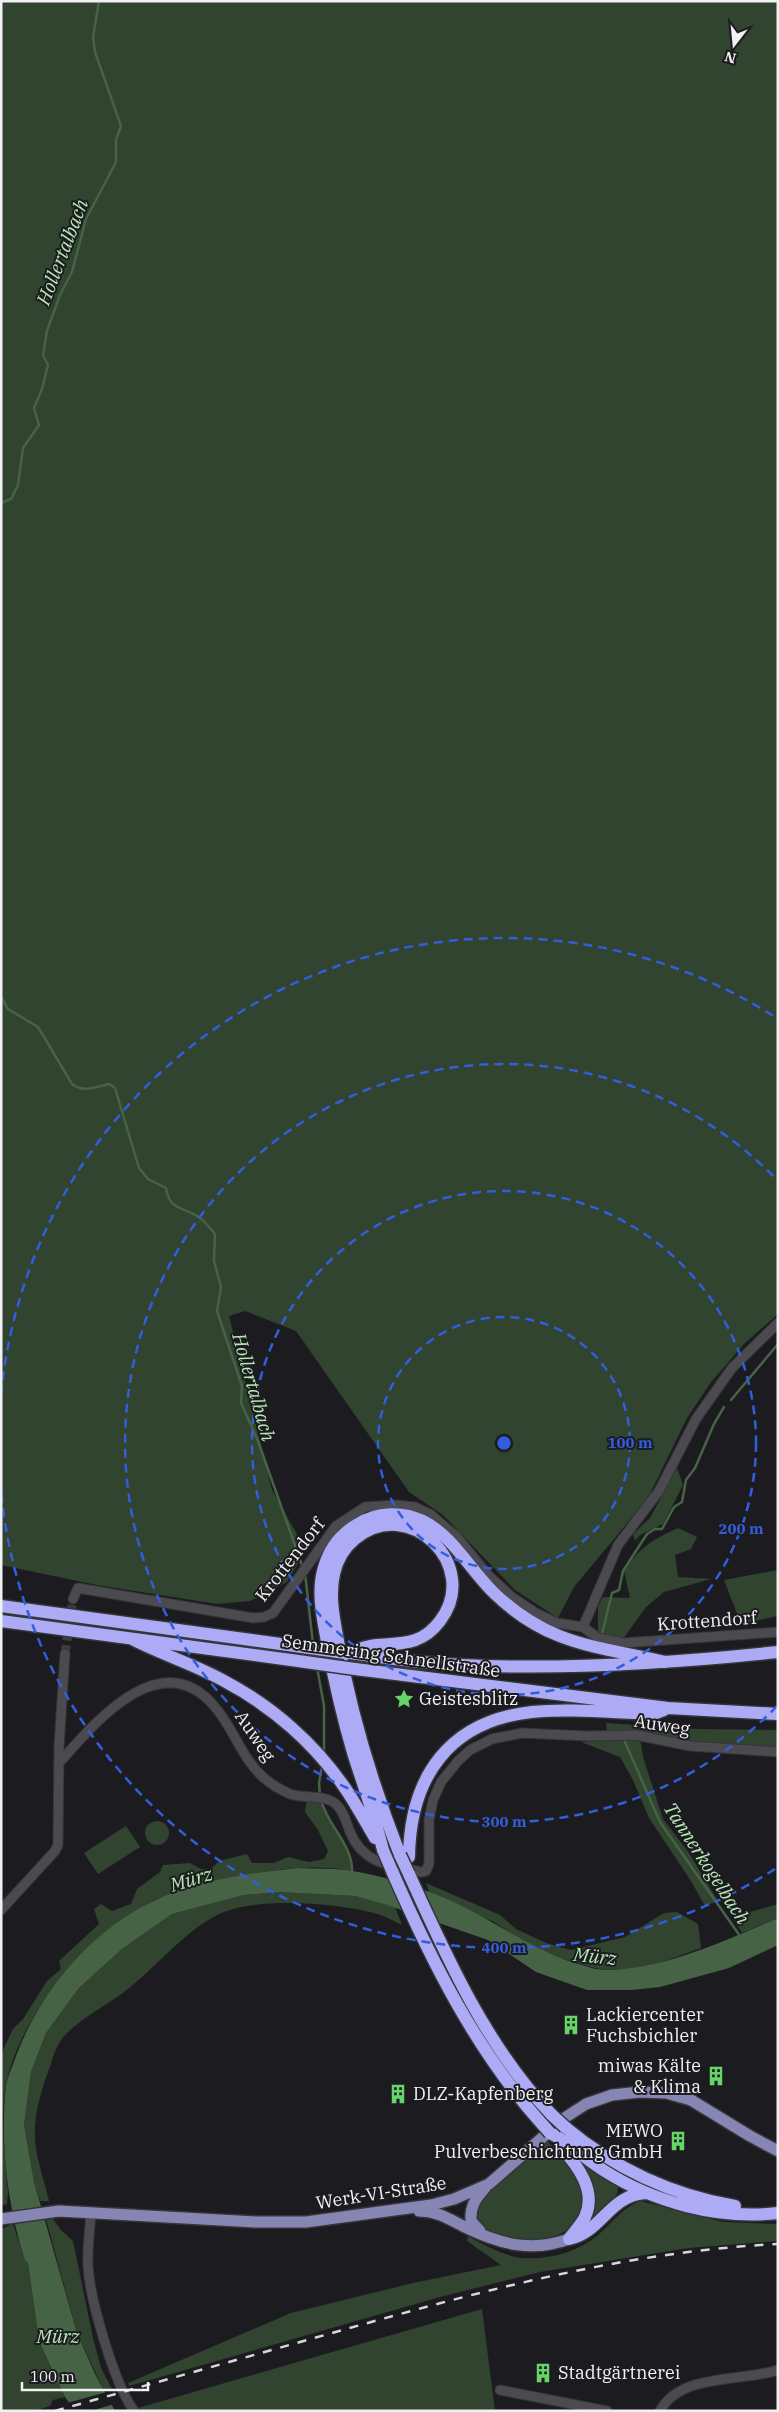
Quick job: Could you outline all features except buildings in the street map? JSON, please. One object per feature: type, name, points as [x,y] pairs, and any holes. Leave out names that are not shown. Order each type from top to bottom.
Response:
[{"type":"highway","points":[[666,1662],[582,1645],[536,1625],[494,1593],[432,1526],[414,1517],[394,1514],[372,1518],[352,1527],[337,1542],[326,1561],[321,1592],[341,1657],[367,1759],[405,1856],[409,1874],[450,1961],[486,2025],[536,2098],[552,2114],[553,2132],[588,2160],[646,2193],[686,2206],[732,2213],[778,2212]]},
{"type":"highway","points":[[341,1657],[363,1646],[410,1642],[428,1634],[442,1620],[452,1591],[451,1571],[442,1552],[427,1536],[410,1528],[383,1526],[373,1528],[357,1538],[343,1552],[334,1572],[332,1594],[354,1754],[382,1850]]},
{"type":"highway","name":"Semmering Schnellstraße","points":[[1,1606],[288,1645],[341,1657],[438,1664],[490,1666],[666,1662],[778,1652]]},
{"type":"highway","name":"Semmering Schnellstraße","points":[[1,1621],[355,1669],[668,1708],[778,1714]]},
{"type":"highway","points":[[132,1639],[155,1651],[201,1669],[244,1692],[279,1717],[310,1746],[346,1788],[382,1850],[412,1918],[466,2018],[501,2074],[553,2132],[571,2158],[588,2189],[589,2199],[586,2215],[569,2239]]},
{"type":"highway","points":[[405,1856],[415,1806],[423,1784],[444,1750],[468,1732],[499,1719],[533,1712],[654,1714],[668,1708]]},
{"type":"highway","points":[[553,2132],[596,2152],[624,2169],[690,2195],[733,2206],[778,2212]]},
{"type":"highway","points":[[617,2202],[624,2182],[624,2169]]},
{"type":"highway","points":[[569,2239],[580,2237],[588,2231],[617,2202],[628,2196],[646,2193]]},
{"type":"main road","name":"Werk-VI-Straße","points":[[1,2218],[59,2211],[256,2222],[306,2222],[398,2211],[454,2199],[489,2184],[566,2116],[586,2104],[612,2095],[640,2092],[666,2093],[691,2100],[778,2151]]},
{"type":"main road","points":[[471,2221],[471,2207],[489,2184]]},
{"type":"main road","points":[[456,2222],[451,2207],[454,2199],[485,2235]]},
{"type":"main road","points":[[398,2211],[427,2211],[500,2242],[527,2247],[554,2244],[569,2239]]},
{"type":"street","points":[[583,1627],[618,1545],[659,1492],[696,1419],[732,1368],[778,1323]]},
{"type":"street","name":"Krottendorf","points":[[73,1599],[78,1588],[253,1618],[264,1617],[273,1613],[336,1526],[351,1514],[365,1507],[379,1505],[415,1508],[430,1514],[456,1537],[488,1575],[512,1597],[536,1614],[557,1623],[583,1627],[598,1638],[622,1643],[778,1632]]},
{"type":"street","points":[[1,1910],[55,1851],[58,1840],[65,1654]]},
{"type":"street","name":"Auweg","points":[[60,1762],[93,1725],[116,1706],[148,1686],[162,1681],[176,1683],[191,1689],[215,1706],[232,1730],[252,1767],[266,1780],[291,1794],[330,1801],[344,1814],[350,1833],[361,1852],[374,1861],[421,1872],[426,1871],[429,1864],[429,1820],[433,1800],[441,1782],[458,1761],[470,1750],[492,1738],[522,1733],[588,1736],[636,1734],[690,1746],[778,1752]]},
{"type":"street","points":[[91,2212],[88,2266],[96,2305],[119,2383],[134,2411]]},
{"type":"street","points":[[660,2411],[669,2398],[689,2385],[761,2376],[778,2370]]},
{"type":"street","points":[[500,2390],[607,2411]]},
{"type":"shaded area","points":[[1,1],[778,1],[778,1314],[745,1343],[711,1382],[687,1418],[648,1498],[574,1587],[558,1618],[515,1590],[443,1515],[409,1492],[296,1331],[245,1311],[229,1316],[272,1490],[306,1550],[287,1582],[250,1601],[217,1604],[97,1585],[1,1565]]},
{"type":"shaded area","points":[[677,1468],[683,1485],[663,1524],[640,1535],[635,1541],[633,1534],[650,1518]]},
{"type":"shaded area","points":[[678,1528],[697,1537],[691,1549],[675,1555],[678,1577],[711,1579],[664,1592],[646,1607],[623,1639],[603,1636],[598,1632],[598,1606],[603,1597],[630,1598],[624,1571],[647,1545]]},
{"type":"shaded area","points":[[778,1570],[778,1616],[741,1624],[724,1580]]},
{"type":"shaded area","points":[[606,1723],[696,1729],[778,1730],[778,1748],[696,1742],[631,1731],[607,1731]]},
{"type":"shaded area","points":[[640,1738],[643,1757],[663,1819],[689,1853],[718,1901],[705,1906],[691,1881],[649,1818],[633,1780],[620,1757],[581,1742]]},
{"type":"shaded area","points":[[307,1797],[321,1799],[327,1815],[344,1841],[353,1871],[303,1868],[270,1871],[178,1893],[152,1902],[128,1916],[82,1954],[42,2003],[14,2056],[6,2083],[3,2123],[8,2192],[7,2204],[1,2205],[1,2054],[13,2029],[23,2019],[47,1981],[61,1969],[59,1961],[99,1924],[94,1909],[101,1904],[112,1911],[131,1904],[137,1889],[160,1872],[163,1865],[190,1863],[201,1869],[210,1870],[219,1861],[247,1854],[252,1863],[274,1863],[288,1857],[309,1862],[324,1859],[328,1851],[318,1830],[305,1812]]},
{"type":"shaded area","points":[[157,1821],[165,1825],[169,1833],[165,1841],[157,1845],[149,1841],[145,1833],[149,1825]]},
{"type":"shaded area","points":[[126,1826],[140,1847],[98,1874],[84,1853]]},
{"type":"shaded area","points":[[426,1883],[500,1915],[516,1929],[546,1943],[571,1950],[625,1937],[664,1913],[677,1912],[698,1924],[701,1948],[654,1965],[634,1969],[602,1970],[556,1957],[525,1943],[494,1922],[429,1892]]},
{"type":"shaded area","points":[[279,1892],[355,1896],[395,1907],[402,1925],[381,1915],[358,1909],[317,1904],[273,1903],[233,1909],[217,1915],[180,1941],[136,1983],[74,2027],[59,2043],[37,2110],[35,2129],[36,2149],[49,2201],[40,2201],[34,2182],[24,2125],[31,2072],[46,2033],[79,1988],[122,1949],[172,1914],[244,1895]]},
{"type":"shaded area","points":[[778,1904],[778,1918],[742,1933],[733,1917]]},
{"type":"shaded area","points":[[546,2140],[566,2161],[576,2175],[584,2200],[579,2218],[565,2231],[545,2239],[523,2241],[501,2237],[484,2227],[474,2212],[480,2200]]},
{"type":"shaded area","points":[[579,2160],[618,2185],[618,2191],[612,2202],[588,2226]]},
{"type":"shaded area","points":[[640,2201],[723,2222],[778,2224],[778,2241],[688,2248],[540,2272],[440,2297],[129,2386],[128,2383],[291,2313],[413,2283],[501,2265],[467,2241],[468,2236],[494,2250],[515,2257],[542,2258],[563,2254],[590,2241],[622,2212]]},
{"type":"shaded area","points":[[46,2219],[53,2219],[73,2241],[93,2338],[101,2368],[112,2389],[104,2391],[77,2333]]},
{"type":"shaded area","points":[[13,2224],[25,2260],[28,2263],[39,2341],[65,2397],[53,2400],[50,2406],[34,2411],[1,2411],[1,2229]]},
{"type":"shaded area","points":[[482,2309],[495,2411],[140,2411],[138,2408]]},
{"type":"water","name":"Mürz","points":[[298,1868],[347,1870],[389,1879],[417,1888],[456,1903],[546,1952],[578,1964],[604,1970],[625,1969],[670,1960],[693,1953],[778,1918],[778,1945],[729,1968],[660,1987],[632,1990],[587,1990],[536,1972],[488,1940],[387,1905],[355,1896],[279,1892],[244,1895],[172,1914],[122,1949],[79,1988],[46,2033],[31,2072],[24,2125],[34,2182],[77,2333],[95,2374],[115,2411],[75,2411],[65,2397],[39,2341],[28,2263],[25,2260],[19,2239],[9,2195],[6,2173],[4,2107],[6,2085],[16,2056],[26,2032],[39,2009],[70,1965],[109,1928],[131,1913],[171,1894],[225,1878]]},
{"type":"pier","points":[[107,2392],[114,2404],[91,2411],[72,2411],[67,2403]]},
{"type":"waterway","name":"Hollertalbach","points":[[1,503],[11,499],[18,485],[23,448],[39,425],[34,408],[42,389],[48,365],[43,355],[47,331],[60,295],[72,272],[86,219],[116,162],[116,140],[121,126],[95,52],[93,37],[99,1]]},
{"type":"waterway","name":"Hollertalbach","points":[[1,997],[8,1009],[38,1027],[72,1084],[85,1089],[109,1084],[115,1088],[139,1168],[148,1179],[166,1188],[170,1201],[173,1204],[200,1218],[215,1234],[214,1261],[221,1287],[217,1311],[242,1386],[241,1403],[258,1441],[303,1568]]},
{"type":"waterway","name":"Tannerkogelbach","points":[[731,1400],[778,1344]]},
{"type":"waterway","name":"Tannerkogelbach","points":[[602,1634],[612,1593],[619,1590],[623,1571],[647,1534],[655,1529],[662,1529],[674,1507],[682,1502],[686,1480],[695,1468],[714,1424],[724,1407]]},
{"type":"waterway","name":"Hollertalbach","points":[[305,1573],[313,1644]]},
{"type":"waterway","name":"Hollertalbach","points":[[317,1667],[324,1706],[324,1755]]},
{"type":"waterway","name":"Tannerkogelbach","points":[[625,1742],[660,1822],[740,1936]]},
{"type":"waterway","name":"Hollertalbach","points":[[320,1795],[319,1783],[322,1766]]},
{"type":"waterway","name":"Hollertalbach","points":[[321,1800],[324,1810],[349,1854],[352,1874]]},
{"type":"tunnel","points":[[65,1654],[73,1599]]},
{"type":"railway","points":[[55,2411],[415,2310],[517,2284],[620,2262],[725,2248],[778,2244]]},
{"type":"place","name":"Geistesblitz","points":[[404,1699]]},
{"type":"place","name":"Lackiercenter Fuchsbichler","points":[[571,2025]]},
{"type":"place","name":"miwas Kälte & Klima","points":[[716,2076]]},
{"type":"place","name":"DLZ-Kapfenberg","points":[[398,2094]]},
{"type":"place","name":"MEWO Pulverbeschichtung GmbH","points":[[678,2141]]},
{"type":"place","name":"Stadtgärtnerei","points":[[543,2373]]}]
